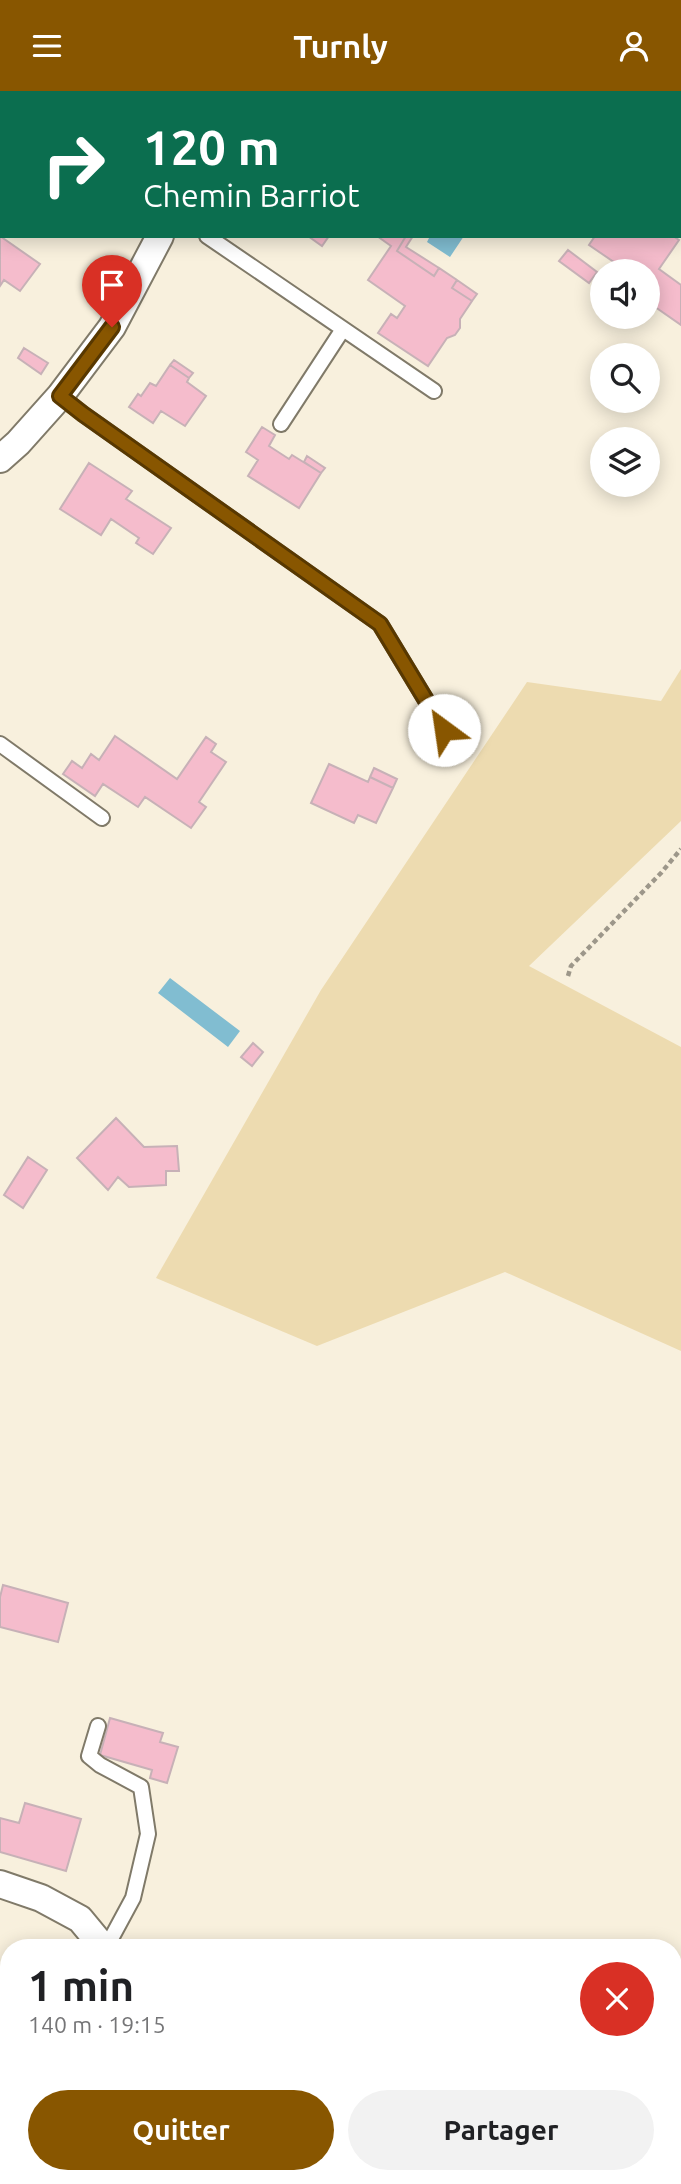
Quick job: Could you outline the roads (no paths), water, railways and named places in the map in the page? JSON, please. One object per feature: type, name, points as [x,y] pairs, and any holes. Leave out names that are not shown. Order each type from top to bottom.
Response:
[{"type":"street","points":[[0,459],[60,396],[112,327],[159,238]]},
{"type":"street","points":[[0,1884],[41,1899],[80,1919],[97,1939]]},
{"type":"lane","points":[[210,238],[434,391]]},
{"type":"lane","points":[[281,424],[343,329]]},
{"type":"lane","points":[[60,396],[380,624],[444,730]]},
{"type":"lane","points":[[0,744],[102,818]]},
{"type":"lane","points":[[98,1726],[89,1755],[100,1765],[141,1787],[148,1834],[134,1899],[110,1939]]},
{"type":"water","points":[[429,238],[463,238],[450,257],[427,242]]},
{"type":"water","points":[[170,978],[240,1031],[228,1047],[158,993]]}]
